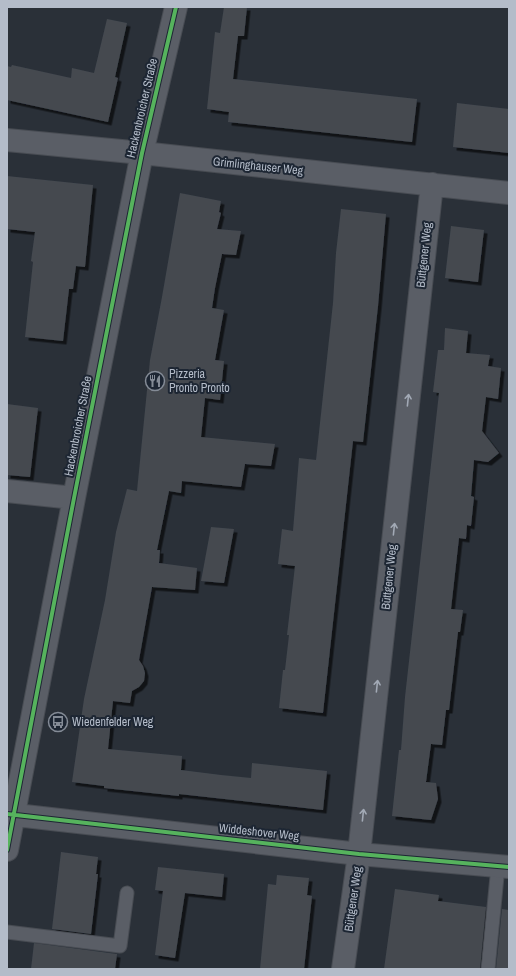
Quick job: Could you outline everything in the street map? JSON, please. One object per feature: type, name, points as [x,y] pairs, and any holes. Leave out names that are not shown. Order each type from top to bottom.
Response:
[{"type":"street","name":"Hackenbroicher Straße","points":[[7,850],[11,814],[142,153],[176,7]]},
{"type":"street","name":"Grimlinghauser Weg","points":[[7,140],[142,153],[509,193]]},
{"type":"street","name":"Büttgener Weg","points":[[343,969],[359,854],[432,184]]},
{"type":"street","points":[[7,491],[74,498]]},
{"type":"street","name":"Widdeshover Weg","points":[[11,814],[359,854],[503,867]]},
{"type":"lane","points":[[488,969],[503,867]]},
{"type":"lane","points":[[7,932],[120,946],[127,893]]},
{"type":"building","points":[[224,7],[247,7],[244,36],[238,36],[233,79],[417,99],[412,142],[228,122],[229,112],[207,109],[215,32],[220,33]]},
{"type":"building","points":[[107,19],[127,23],[115,77],[118,78],[108,122],[7,100],[7,66],[11,67],[12,65],[71,78],[72,68],[94,73]]},
{"type":"building","points":[[457,103],[509,109],[509,153],[453,147]]},
{"type":"building","points":[[7,176],[93,185],[85,267],[76,266],[73,289],[69,289],[63,341],[25,337],[33,262],[31,261],[35,232],[7,229]]},
{"type":"building","points":[[180,193],[221,201],[219,212],[221,213],[217,229],[241,231],[236,255],[222,254],[215,288],[212,308],[224,310],[215,360],[224,361],[220,400],[205,398],[201,437],[275,444],[271,466],[245,464],[241,487],[182,481],[181,493],[169,491],[157,550],[160,550],[159,563],[197,568],[195,590],[152,587],[139,660],[145,673],[144,681],[139,687],[132,691],[130,703],[113,701],[108,749],[182,756],[181,770],[221,775],[251,778],[252,763],[327,771],[323,810],[179,794],[179,796],[104,788],[104,786],[72,782],[84,699],[105,600],[116,532],[127,489],[137,491],[150,360]]},
{"type":"building","points":[[341,209],[386,214],[378,306],[363,442],[353,441],[323,713],[279,708],[289,635],[287,635],[295,566],[278,564],[282,529],[293,531],[299,458],[316,460],[333,303],[336,253]]},
{"type":"building","points":[[451,226],[484,230],[478,282],[445,278]]},
{"type":"building","points":[[445,328],[468,331],[466,353],[490,355],[488,366],[501,368],[498,399],[486,397],[482,431],[499,453],[488,462],[474,460],[471,496],[474,497],[471,526],[467,525],[466,539],[459,538],[451,609],[463,610],[460,632],[458,632],[449,710],[446,710],[442,745],[431,744],[426,782],[436,783],[438,799],[431,820],[392,816],[399,750],[401,750],[405,697],[439,393],[433,392],[438,350],[444,350]]},
{"type":"building","points":[[7,404],[38,408],[30,477],[7,475]]},
{"type":"building","points":[[211,527],[234,529],[224,583],[201,581]]},
{"type":"building","points":[[61,852],[98,857],[96,874],[98,874],[91,934],[52,929]]},
{"type":"building","points":[[158,867],[224,874],[222,897],[185,893],[175,958],[155,955],[163,891],[155,890]]},
{"type":"building","points":[[277,875],[309,878],[307,895],[312,896],[304,969],[260,969],[268,884],[276,885]]},
{"type":"building","points":[[395,889],[439,895],[438,901],[486,907],[480,969],[384,969]]},
{"type":"building","points":[[502,909],[509,910],[509,969],[496,969]]},
{"type":"building","points":[[34,943],[117,954],[115,969],[31,969]]},
{"type":"cycle path","points":[[7,850],[142,153],[176,7]]},
{"type":"cycle path","points":[[7,814],[359,854],[509,867]]},
{"type":"place","name":"Pizzeria Pronto Pronto","points":[[155,381]]},
{"type":"place","name":"Wiedenfelder Weg","points":[[58,722]]}]
